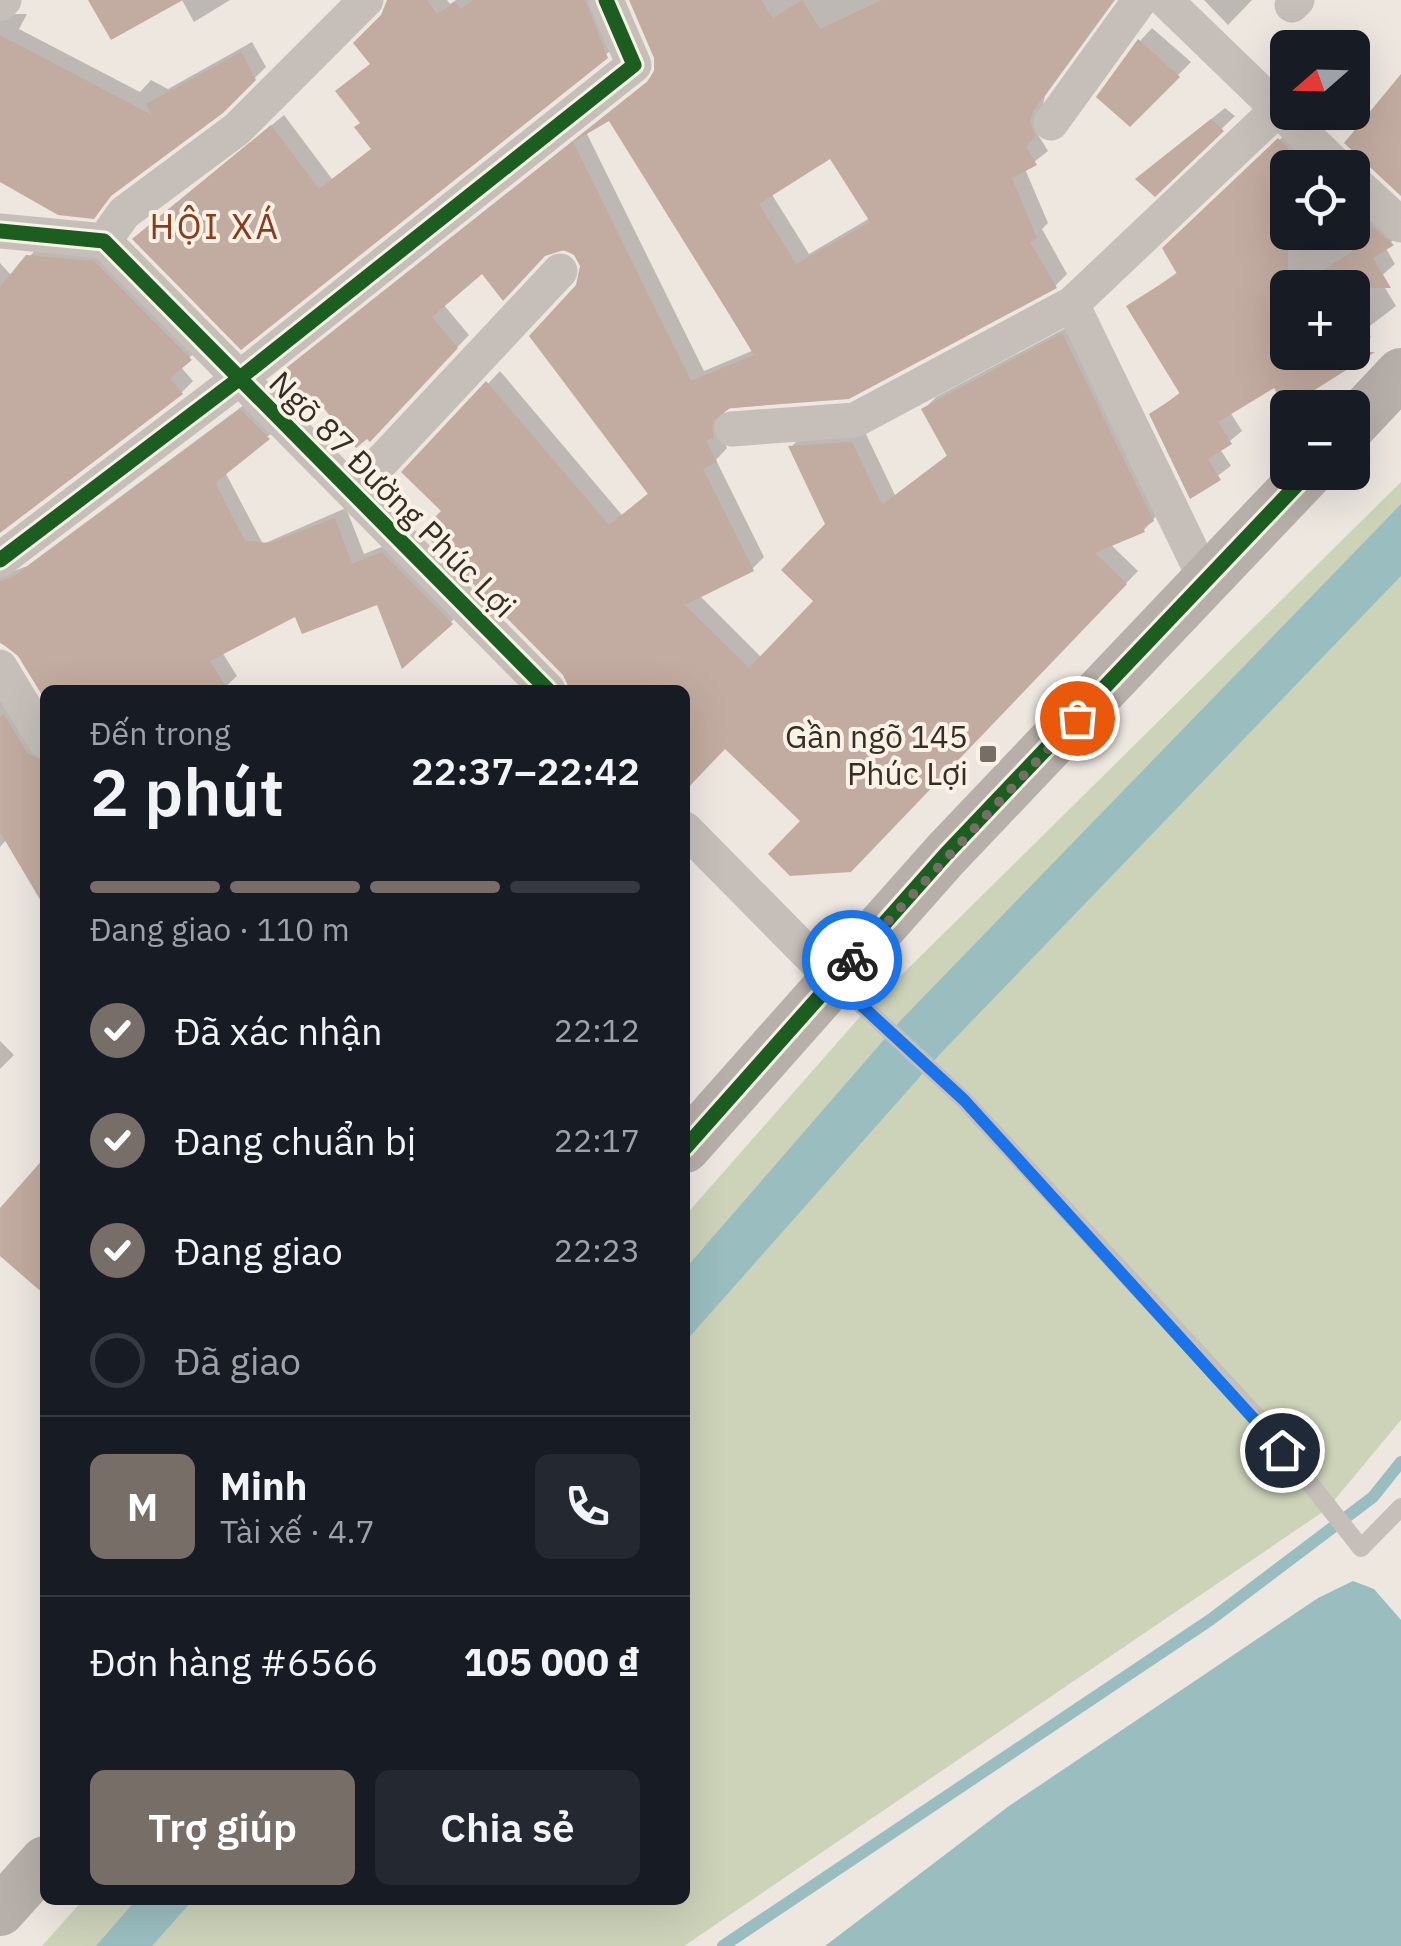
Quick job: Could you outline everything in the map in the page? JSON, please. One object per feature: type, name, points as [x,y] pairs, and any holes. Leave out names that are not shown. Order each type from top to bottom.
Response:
[{"type":"street","points":[[1,240],[104,241],[124,213],[237,129],[366,0]]},
{"type":"street","points":[[0,560],[240,378],[634,65],[606,0]]},
{"type":"street","points":[[1051,123],[1140,0]]},
{"type":"street","points":[[1165,0],[1270,102]]},
{"type":"street","points":[[732,430],[855,420],[1072,304],[1270,118]]},
{"type":"street","points":[[1299,130],[1320,150]]},
{"type":"street","points":[[1370,197],[1401,225]]},
{"type":"street","name":"Ngõ 87 Đường Phúc Lợi","points":[[104,241],[543,685]]},
{"type":"street","points":[[353,492],[560,271]]},
{"type":"street","points":[[1072,304],[1207,583]]},
{"type":"street","points":[[1370,407],[1401,373]]},
{"type":"street","points":[[690,1142],[946,854],[1292,490]]},
{"type":"street","points":[[0,668],[40,733]]},
{"type":"street","points":[[690,834],[834,980]]},
{"type":"street","points":[[0,1911],[40,1866]]},
{"type":"lane","points":[[834,980],[964,1100],[1260,1420],[1361,1548],[1401,1507]]},
{"type":"green space","points":[[1401,482],[1401,1420],[1327,1509],[684,1946],[42,1946],[79,1905],[690,1905],[690,1210],[866,1010]]},
{"type":"water","points":[[1401,504],[1401,576],[941,1053],[690,1336],[690,1263],[901,1020]]},
{"type":"water","points":[[1353,1581],[1374,1589],[1401,1620],[1401,1946],[825,1946],[1009,1806],[1318,1598]]},
{"type":"water","points":[[132,1905],[189,1905],[152,1946],[96,1946]]},
{"type":"building","points":[[88,0],[183,0],[111,40]]},
{"type":"building","points":[[387,0],[427,0],[437,14],[455,2],[461,9],[473,0],[585,0],[608,58],[241,350],[132,239],[271,125],[319,189],[371,149],[354,127],[360,123],[335,91],[370,64],[353,43],[381,15]]},
{"type":"building","points":[[629,0],[761,0],[773,18],[802,0],[820,29],[882,0],[1114,0],[1033,111],[1030,122],[1035,136],[1026,147],[1037,165],[1012,178],[1037,238],[1030,242],[1057,288],[849,399],[730,408],[713,421],[713,438],[706,441],[717,462],[703,469],[754,571],[685,605],[749,668],[813,601],[781,570],[825,524],[788,446],[852,442],[882,505],[947,456],[921,409],[1062,333],[1154,521],[1143,528],[1145,532],[1095,553],[1127,584],[851,872],[790,876],[768,854],[800,821],[725,749],[690,786],[690,685],[568,685],[563,675],[421,531],[441,511],[401,472],[486,381],[609,525],[648,494],[529,336],[576,285],[580,266],[574,255],[564,250],[545,256],[503,301],[482,274],[432,317],[458,348],[370,442],[367,439],[356,448],[318,401],[304,413],[271,380],[647,82],[654,71],[654,58]],"holes":[[[609,121],[754,355],[691,381],[573,142]],[[830,159],[870,222],[796,264],[759,204]]]},
{"type":"building","points":[[0,35],[152,115],[146,104],[241,52],[256,80],[223,113],[111,196],[94,219],[58,215],[0,182]]},
{"type":"building","points":[[1138,39],[1180,77],[1130,127],[1096,97]]},
{"type":"building","points":[[1401,74],[1401,196],[1370,167],[1370,150],[1352,150],[1344,143],[1355,130],[1370,130],[1370,112]]},
{"type":"building","points":[[1211,119],[1224,131],[1155,197],[1135,179]]},
{"type":"building","points":[[1278,138],[1288,150],[1270,150],[1270,250],[1288,250],[1288,270],[1270,270],[1270,370],[1346,370],[1315,390],[1274,388],[1218,422],[1232,444],[1208,459],[1221,480],[1190,499],[1149,414],[1180,394],[1126,306],[1177,274],[1162,248]]},
{"type":"building","points":[[1370,224],[1394,245],[1373,258],[1391,288],[1370,288],[1370,270],[1324,270],[1352,252],[1370,250]]},
{"type":"building","points":[[26,255],[94,261],[192,360],[170,378],[183,394],[0,533],[0,287]]},
{"type":"building","points":[[240,409],[270,439],[215,483],[245,541],[270,543],[335,518],[352,564],[382,552],[453,624],[402,669],[377,605],[302,634],[295,617],[210,661],[225,685],[40,685],[40,692],[18,656],[0,642],[0,581],[13,577]]},
{"type":"building","points":[[4,714],[27,753],[40,760],[40,900],[0,832],[0,717]]},
{"type":"building","points":[[40,1163],[40,1291],[0,1256],[0,1208]]},
{"type":"waterway","points":[[723,1946],[1210,1620],[1373,1497],[1401,1462]]},
{"type":"cycle path","points":[[0,560],[240,378],[634,65],[606,0]]},
{"type":"cycle path","points":[[0,231],[104,241],[543,685]]},
{"type":"cycle path","points":[[690,1142],[946,854],[1292,490]]},
{"type":"way so far","points":[[852,960],[946,854],[1077,718]]},
{"type":"place","name":"Gần ngõ 145 Phúc Lợi","points":[[988,754]]},
{"type":"district","name":"HỘI XÁ","points":[[215,226]]},
{"type":"route","points":[[852,960],[834,980],[964,1100],[1260,1420],[1282,1450]]}]
